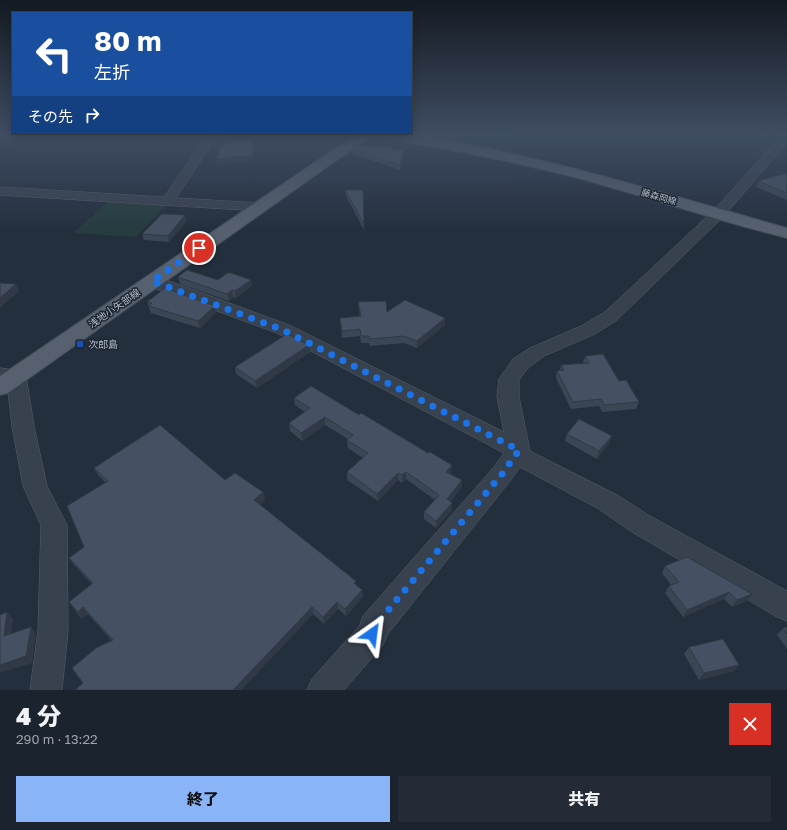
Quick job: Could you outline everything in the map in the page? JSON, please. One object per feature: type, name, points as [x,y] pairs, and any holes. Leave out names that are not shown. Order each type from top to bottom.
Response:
[{"type":"main road","name":"浅地小矢部線","points":[[5,380],[317,167]]},
{"type":"main road","name":"藤森岡線","points":[[549,167],[787,233]]},
{"type":"street","points":[[167,202],[191,167]]},
{"type":"street","points":[[323,690],[372,634],[374,627],[502,474],[518,452],[508,397],[509,379],[520,364],[537,352],[588,330],[611,316],[765,167]]},
{"type":"street","points":[[0,191],[259,207]]},
{"type":"street","points":[[152,281],[283,330],[518,452],[608,502],[641,524],[787,607]]},
{"type":"street","points":[[5,380],[23,426],[35,486],[54,525],[54,631],[46,690]]},
{"type":"green space","points":[[108,202],[166,205],[136,237],[73,233]]},
{"type":"building","points":[[787,173],[787,193],[758,181]]},
{"type":"building","points":[[345,190],[363,190],[364,224]]},
{"type":"building","points":[[162,214],[185,215],[168,236],[142,234]]},
{"type":"building","points":[[187,270],[218,280],[227,273],[231,273],[251,280],[235,291],[232,290],[227,294],[178,277]]},
{"type":"building","points":[[0,283],[16,284],[0,298]]},
{"type":"building","points":[[165,288],[215,306],[198,321],[149,306],[152,303],[147,302]]},
{"type":"building","points":[[405,300],[445,318],[417,341],[404,336],[370,339],[369,336],[361,336],[360,329],[342,331],[340,318],[361,316],[358,302],[386,301],[387,312]]},
{"type":"building","points":[[287,334],[309,345],[255,381],[235,367]]},
{"type":"building","points":[[603,354],[619,381],[626,380],[639,402],[604,405],[601,399],[573,402],[557,371],[564,370],[561,365],[589,363],[585,356]]},
{"type":"building","points":[[311,386],[359,415],[361,413],[428,453],[430,452],[452,465],[446,472],[462,480],[447,499],[452,503],[436,521],[424,512],[439,495],[406,472],[402,475],[398,473],[377,494],[347,472],[368,453],[347,440],[353,435],[325,417],[301,433],[289,423],[310,408],[294,398]]},
{"type":"building","points":[[579,419],[612,436],[599,451],[567,434]]},
{"type":"building","points":[[160,425],[225,480],[235,473],[263,492],[254,500],[356,581],[354,583],[362,590],[345,609],[337,602],[323,617],[312,607],[233,690],[75,690],[83,683],[72,668],[96,648],[113,640],[83,607],[78,612],[69,602],[93,583],[69,558],[84,547],[67,506],[108,481],[94,468]]},
{"type":"building","points":[[687,557],[752,594],[737,600],[729,592],[687,610],[669,586],[679,582],[665,566]]},
{"type":"building","points":[[7,612],[4,636],[31,627],[26,656],[0,665],[0,615]]},
{"type":"building","points":[[787,627],[787,634],[783,628]]},
{"type":"building","points":[[723,639],[739,665],[704,673],[689,647]]},
{"type":"place","name":"次郎島","points":[[80,344]]},
{"type":"route","points":[[199,248],[152,281],[283,330],[519,450],[502,474],[374,627],[372,634]]}]
